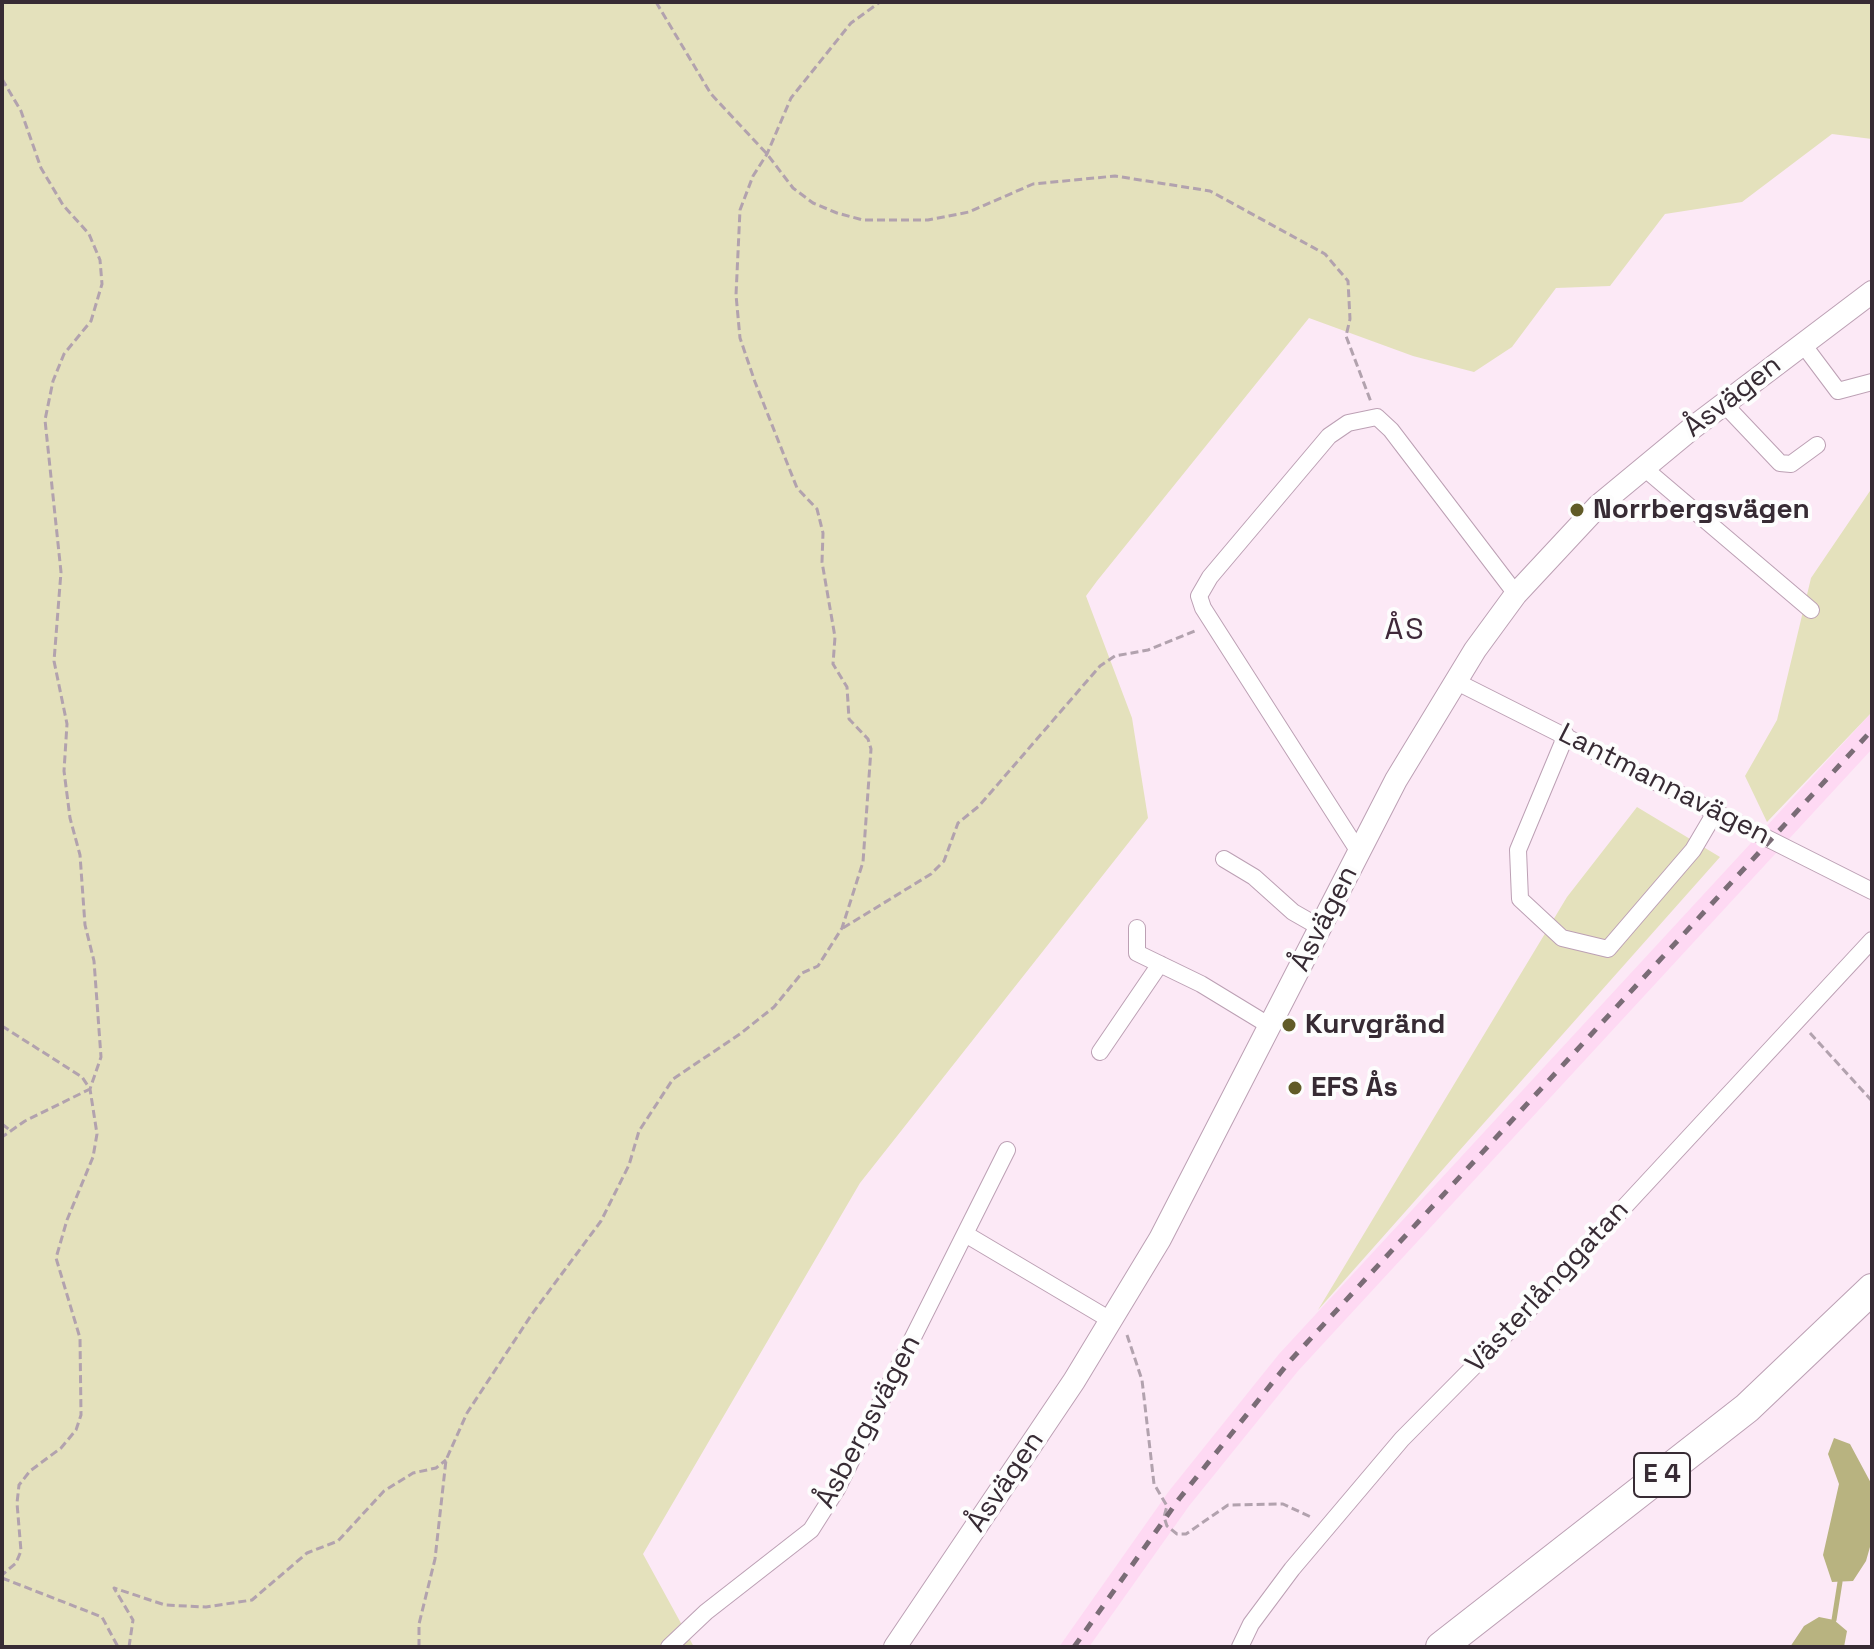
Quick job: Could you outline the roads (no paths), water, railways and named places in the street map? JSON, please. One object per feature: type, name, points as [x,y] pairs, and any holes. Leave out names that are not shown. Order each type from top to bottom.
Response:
[{"type":"highway","name":"E 4","points":[[1441,1647],[1747,1408],[1872,1289]]},
{"type":"highway","name":"E 4","points":[[1470,1647],[1758,1419],[1872,1308]]},
{"type":"street","name":"Åsvägen","points":[[895,1647],[1112,1321],[1160,1239],[1396,780],[1455,681],[1516,594],[1598,506],[1802,343],[1870,297]]},
{"type":"street","points":[[1802,343],[1838,391],[1872,382]]},
{"type":"street","points":[[1724,404],[1780,463],[1791,464],[1817,445]]},
{"type":"street","points":[[1359,852],[1211,623],[1199,596],[1210,577],[1271,501],[1329,436],[1348,423],[1377,417],[1391,430],[1516,594]]},
{"type":"street","points":[[1644,468],[1811,610]]},
{"type":"street","name":"Lantmannavägen","points":[[1455,681],[1872,891]]},
{"type":"street","points":[[1566,735],[1518,850],[1520,899],[1562,938],[1608,949],[1693,850],[1716,811]]},
{"type":"street","points":[[1224,859],[1254,877],[1293,912],[1321,928]]},
{"type":"street","points":[[1137,928],[1137,953],[1270,1026]]},
{"type":"street","name":"Västerlånggatan","points":[[1240,1647],[1251,1624],[1327,1525],[1402,1439],[1512,1328],[1872,940]]},
{"type":"street","points":[[1100,1052],[1160,964]]},
{"type":"street","name":"Åsbergsvägen","points":[[669,1647],[706,1612],[811,1530],[837,1489],[1007,1150]]},
{"type":"street","points":[[967,1235],[1112,1321]]},
{"type":"waterway","points":[[1834,1620],[1840,1582]]},
{"type":"railway","points":[[1074,1647],[1179,1499],[1289,1362],[1872,730]]},
{"type":"place","name":"Norrbergsvägen","points":[[1577,510]]},
{"type":"place","name":"Kurvgränd","points":[[1289,1025]]},
{"type":"place","name":"EFS Ås","points":[[1295,1088]]},
{"type":"district","name":"ÅS","points":[[1405,631]]}]
